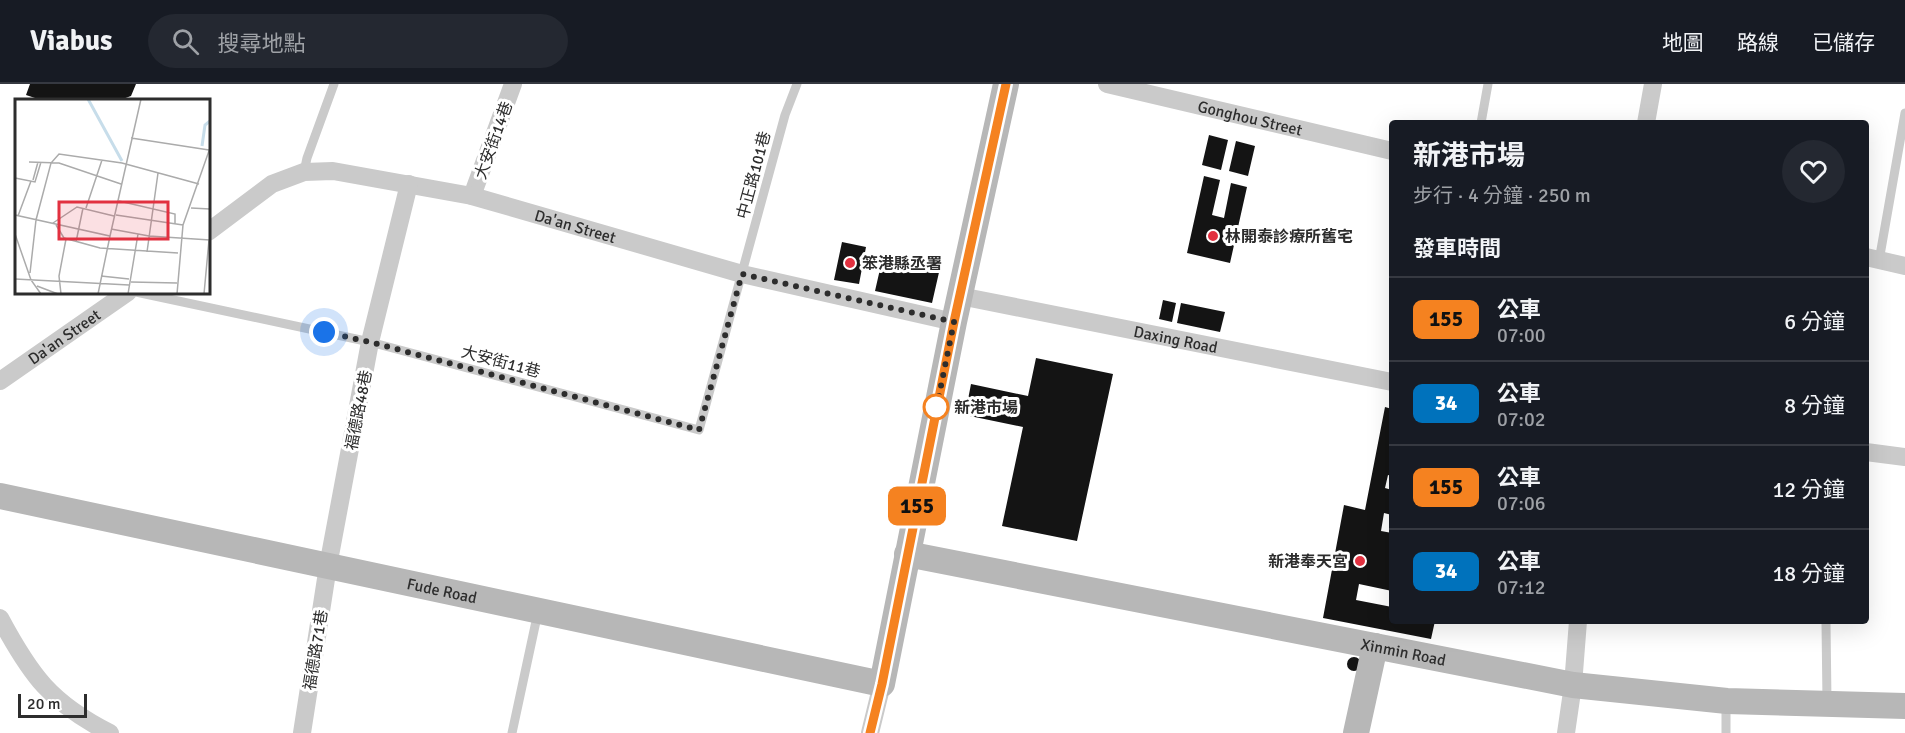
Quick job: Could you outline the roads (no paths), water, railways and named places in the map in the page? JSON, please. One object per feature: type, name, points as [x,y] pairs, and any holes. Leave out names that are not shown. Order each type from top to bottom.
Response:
[{"type":"main road","points":[[882,684],[954,322],[1006,84]]},
{"type":"main road","name":"Fude Road","points":[[0,496],[882,684]]},
{"type":"main road","name":"Xinmin Road","points":[[907,554],[1574,686],[1726,701],[1905,706]]},
{"type":"main road","points":[[1356,733],[1375,646]]},
{"type":"street","name":"大安街14巷","points":[[472,196],[513,84]]},
{"type":"street","name":"Gonghou Street","points":[[1107,84],[1389,150]]},
{"type":"street","points":[[1647,120],[1653,84]]},
{"type":"street","name":"Da'an Street","points":[[210,230],[272,184],[304,172],[333,171],[472,196],[742,274],[954,322]]},
{"type":"street","name":"福德路48巷","points":[[328,566],[370,342],[410,184]]},
{"type":"street","points":[[1872,259],[1905,266]]},
{"type":"street","name":"Da'an Street","points":[[0,381],[125,294]]},
{"type":"street","name":"Daxing Road","points":[[960,296],[1389,381]]},
{"type":"street","points":[[1869,452],[1905,457]]},
{"type":"street","name":"福德路71巷","points":[[302,733],[328,566]]},
{"type":"street","points":[[0,618],[38,682],[77,717],[110,733]]},
{"type":"street","points":[[1566,733],[1574,686],[1578,624]]},
{"type":"street","points":[[870,733],[882,684]]},
{"type":"lane","points":[[304,172],[334,84]]},
{"type":"lane","name":"中正路101巷","points":[[742,274],[785,115],[797,84]]},
{"type":"lane","points":[[1482,120],[1488,84]]},
{"type":"lane","points":[[1872,259],[1905,113]]},
{"type":"lane","name":"大安街11巷","points":[[145,294],[370,342],[699,430],[742,274]]},
{"type":"lane","points":[[512,733],[538,612]]},
{"type":"lane","points":[[1826,624],[1827,704]]},
{"type":"lane","points":[[1726,701],[1726,733]]},
{"type":"place","name":"林開泰診療所舊宅","points":[[1213,236]]},
{"type":"place","name":"笨港縣丞署","points":[[850,263]]},
{"type":"place","name":"新港市場","points":[[936,407]]},
{"type":"place","name":"新港奉天宮","points":[[1360,561]]}]
